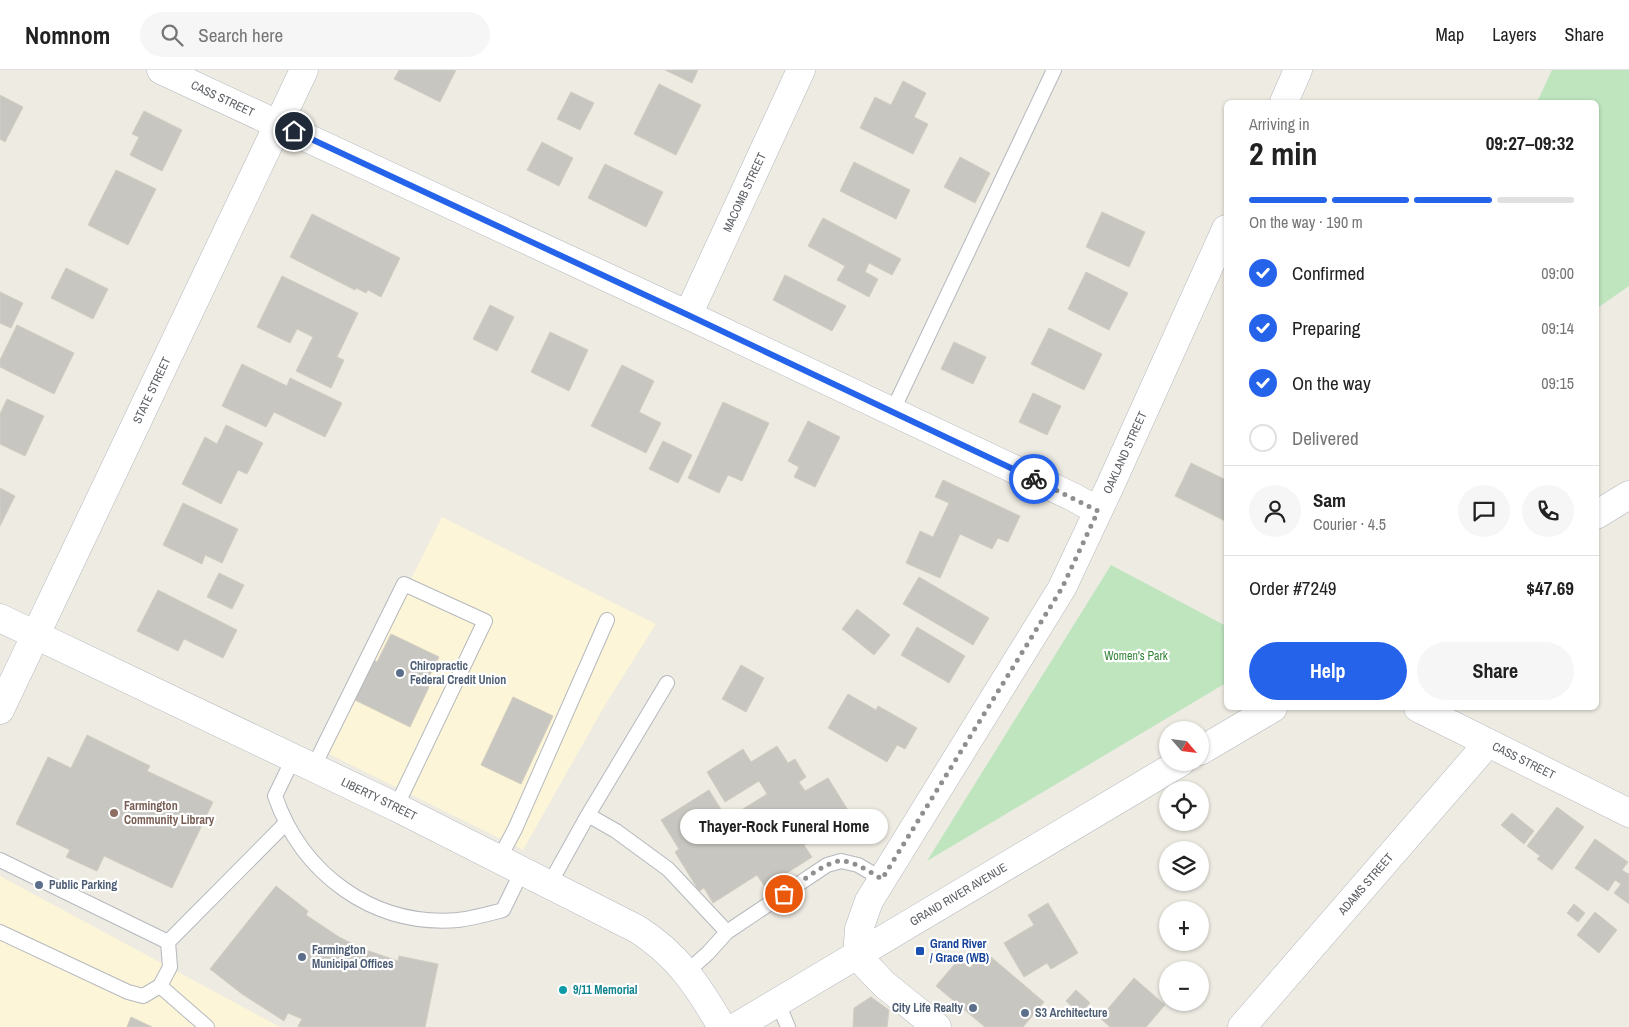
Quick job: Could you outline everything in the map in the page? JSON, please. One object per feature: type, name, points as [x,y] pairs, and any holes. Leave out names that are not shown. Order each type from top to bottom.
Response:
[{"type":"street","name":"CASS STREET","points":[[162,70],[688,315],[1075,498],[1098,511]]},
{"type":"street","name":"STATE STREET","points":[[0,710],[304,70]]},
{"type":"street","name":"MACOMB STREET","points":[[688,315],[801,70]]},
{"type":"street","points":[[1285,100],[1298,70]]},
{"type":"street","name":"OAKLAND STREET","points":[[857,956],[858,929],[869,901],[1062,588],[1224,233]]},
{"type":"street","points":[[1599,513],[1629,495]]},
{"type":"street","name":"LIBERTY STREET","points":[[0,618],[396,808],[648,936],[665,949],[687,972],[722,1027]]},
{"type":"street","points":[[1209,746],[1270,710]]},
{"type":"street","name":"CASS STREET","points":[[1422,710],[1629,813]]},
{"type":"street","name":"ADAMS STREET","points":[[1242,1027],[1488,742]]},
{"type":"street","name":"GRAND RIVER AVENUE","points":[[736,1027],[783,1015],[857,956],[1166,771]]},
{"type":"street","points":[[857,956],[885,985],[937,1027]]},
{"type":"lane","points":[[892,412],[1054,70]]},
{"type":"lane","points":[[396,808],[485,621],[404,584],[303,763],[275,796],[286,823],[312,862],[335,883],[367,903],[389,912],[412,918],[458,920],[503,910],[522,871]]},
{"type":"lane","points":[[499,859],[515,829],[607,620]]},
{"type":"lane","points":[[549,885],[588,815],[667,684]]},
{"type":"lane","points":[[588,815],[616,831],[668,869],[727,932]]},
{"type":"lane","points":[[0,932],[128,992],[144,996],[160,986],[170,967],[168,942],[286,823]]},
{"type":"lane","points":[[0,860],[168,942]]},
{"type":"lane","points":[[687,972],[727,932],[827,865],[840,860],[858,865],[882,879]]},
{"type":"lane","points":[[160,986],[207,1027]]},
{"type":"shaded area","points":[[442,517],[656,624],[605,705],[523,850],[325,752]]},
{"type":"shaded area","name":"Public Parking","points":[[0,876],[280,1027],[0,1027]]},
{"type":"green space","points":[[1552,70],[1629,70],[1629,286],[1599,307],[1599,100],[1538,100]]},
{"type":"green space","name":"Women's Park","points":[[1111,565],[1224,625],[1224,684],[1162,721],[1159,721],[1159,723],[927,861]]},
{"type":"building","points":[[399,70],[456,70],[440,102],[394,79]]},
{"type":"building","points":[[665,70],[698,70],[692,83]]},
{"type":"building","points":[[903,81],[926,93],[914,117],[928,124],[913,154],[860,128],[875,97],[891,105]]},
{"type":"building","points":[[659,84],[701,105],[676,155],[634,134]]},
{"type":"building","points":[[571,92],[594,103],[580,130],[557,119]]},
{"type":"building","points":[[0,95],[23,107],[5,142],[0,139]]},
{"type":"building","points":[[144,111],[182,130],[162,171],[130,155],[139,137],[132,134]]},
{"type":"building","points":[[542,142],[573,158],[559,186],[527,170]]},
{"type":"building","points":[[960,157],[990,173],[975,203],[944,187]]},
{"type":"building","points":[[854,162],[910,190],[896,219],[840,191]]},
{"type":"building","points":[[605,164],[663,192],[646,227],[588,198]]},
{"type":"building","points":[[116,170],[156,189],[128,245],[88,225]]},
{"type":"building","points":[[1102,212],[1145,232],[1129,267],[1086,247]]},
{"type":"building","points":[[312,214],[400,258],[381,297],[368,290],[366,293],[356,288],[355,290],[290,257]]},
{"type":"building","points":[[823,218],[901,259],[892,275],[869,263],[865,272],[878,279],[869,297],[837,280],[845,266],[808,246]]},
{"type":"building","points":[[66,268],[108,289],[93,319],[51,298]]},
{"type":"building","points":[[1086,272],[1128,293],[1109,330],[1068,309]]},
{"type":"building","points":[[785,275],[846,306],[832,331],[773,300]]},
{"type":"building","points":[[282,276],[358,313],[337,357],[344,360],[331,388],[296,371],[313,337],[297,329],[290,343],[257,327]]},
{"type":"building","points":[[0,292],[23,303],[11,328],[0,323]]},
{"type":"building","points":[[490,305],[514,317],[497,351],[473,339]]},
{"type":"building","points":[[17,325],[74,353],[54,394],[0,367],[0,360]]},
{"type":"building","points":[[1049,328],[1102,354],[1084,390],[1031,364]]},
{"type":"building","points":[[550,332],[588,350],[569,391],[531,372]]},
{"type":"building","points":[[954,342],[986,357],[973,384],[941,369]]},
{"type":"building","points":[[242,364],[287,386],[290,378],[342,403],[325,437],[274,412],[266,427],[222,406]]},
{"type":"building","points":[[622,365],[654,381],[639,412],[661,423],[646,453],[591,426]]},
{"type":"building","points":[[1033,393],[1061,406],[1047,435],[1019,422]]},
{"type":"building","points":[[7,399],[44,416],[25,456],[0,444],[0,414]]},
{"type":"building","points":[[723,402],[769,423],[742,481],[728,475],[719,493],[688,478]]},
{"type":"building","points":[[808,421],[840,437],[815,487],[794,477],[799,467],[788,461]]},
{"type":"building","points":[[226,425],[263,443],[247,474],[238,470],[221,504],[182,484],[205,437],[217,444]]},
{"type":"building","points":[[663,441],[692,455],[678,483],[649,469]]},
{"type":"building","points":[[1191,463],[1224,479],[1224,520],[1175,496]]},
{"type":"building","points":[[943,480],[1020,516],[1008,542],[998,538],[992,549],[960,534],[940,578],[906,563],[920,531],[933,537],[949,503],[935,497]]},
{"type":"building","points":[[0,488],[15,496],[0,526]]},
{"type":"building","points":[[183,503],[238,529],[222,563],[205,555],[202,564],[163,545]]},
{"type":"building","points":[[219,573],[244,585],[232,609],[207,597]]},
{"type":"building","points":[[919,577],[989,618],[973,645],[903,604]]},
{"type":"building","points":[[158,590],[237,630],[223,658],[184,639],[178,651],[137,631]]},
{"type":"building","points":[[857,609],[890,635],[874,655],[842,629]]},
{"type":"building","points":[[917,627],[965,656],[949,683],[901,655]]},
{"type":"building","name":"Chiropractic Federal Credit Union","points":[[391,634],[439,657],[425,685],[429,687],[410,727],[355,700],[374,660],[377,662]]},
{"type":"building","points":[[741,665],[764,678],[746,712],[722,699]]},
{"type":"building","points":[[848,694],[876,710],[878,706],[917,728],[905,749],[897,745],[887,762],[828,728]]},
{"type":"building","points":[[513,697],[553,716],[521,784],[481,765]]},
{"type":"building","name":"Farmington Community Library","points":[[87,735],[150,766],[147,771],[213,802],[172,888],[104,856],[97,871],[66,857],[70,850],[16,824],[48,757],[71,768]]},
{"type":"building","points":[[777,746],[788,763],[795,759],[806,777],[799,782],[805,791],[828,778],[851,815],[804,845],[812,857],[765,887],[757,875],[713,903],[704,888],[699,891],[675,852],[679,849],[661,820],[709,790],[727,819],[767,794],[759,781],[725,802],[707,772],[743,749],[751,762]]},
{"type":"building","points":[[1557,807],[1584,827],[1552,870],[1537,859],[1540,856],[1527,846]]},
{"type":"building","points":[[1512,813],[1534,831],[1524,844],[1501,825]]},
{"type":"building","points":[[1595,839],[1628,862],[1622,870],[1629,873],[1629,904],[1614,893],[1621,884],[1615,880],[1608,891],[1575,868]]},
{"type":"building","name":"Farmington Municipal Offices","points":[[276,886],[308,911],[306,915],[339,937],[363,949],[398,961],[399,956],[438,964],[425,1027],[299,1027],[302,1019],[288,1013],[284,1021],[242,994],[210,969]]},
{"type":"building","points":[[1048,903],[1078,953],[1051,969],[1047,963],[1024,977],[1004,943],[1034,925],[1028,915]]},
{"type":"building","points":[[1574,904],[1585,913],[1578,922],[1567,913]]},
{"type":"building","points":[[1595,912],[1617,930],[1599,953],[1577,935]]},
{"type":"building","points":[[984,951],[1044,1002],[1023,1027],[985,1027],[936,986],[959,959],[970,968]]},
{"type":"building","points":[[1134,978],[1159,1000],[1160,1011],[1146,1027],[1110,1027],[1100,1018]]},
{"type":"building","points":[[1076,990],[1090,1003],[1080,1014],[1066,1001]]},
{"type":"building","points":[[871,997],[889,1010],[887,1027],[853,1027],[854,1008]]},
{"type":"building","points":[[131,1017],[152,1027],[127,1027]]},
{"type":"way so far","points":[[784,894],[827,865],[840,860],[858,865],[882,879],[1062,588],[1098,511],[1034,479]]},
{"type":"place","name":"Chiropractic Federal Credit Union","points":[[400,673]]},
{"type":"place","name":"Farmington Community Library","points":[[114,813]]},
{"type":"place","name":"Public Parking","points":[[39,885]]},
{"type":"place","name":"Thayer-Rock Funeral Home","points":[[784,894]]},
{"type":"place","name":"Grand River / Grace (WB)","points":[[920,951]]},
{"type":"place","name":"Farmington Municipal Offices","points":[[302,957]]},
{"type":"place","name":"9/11 Memorial","points":[[563,990]]},
{"type":"place","name":"City Life Realty","points":[[973,1008]]},
{"type":"place","name":"S3 Architecture","points":[[1025,1013]]},
{"type":"route","points":[[294,131],[1034,479]]}]
